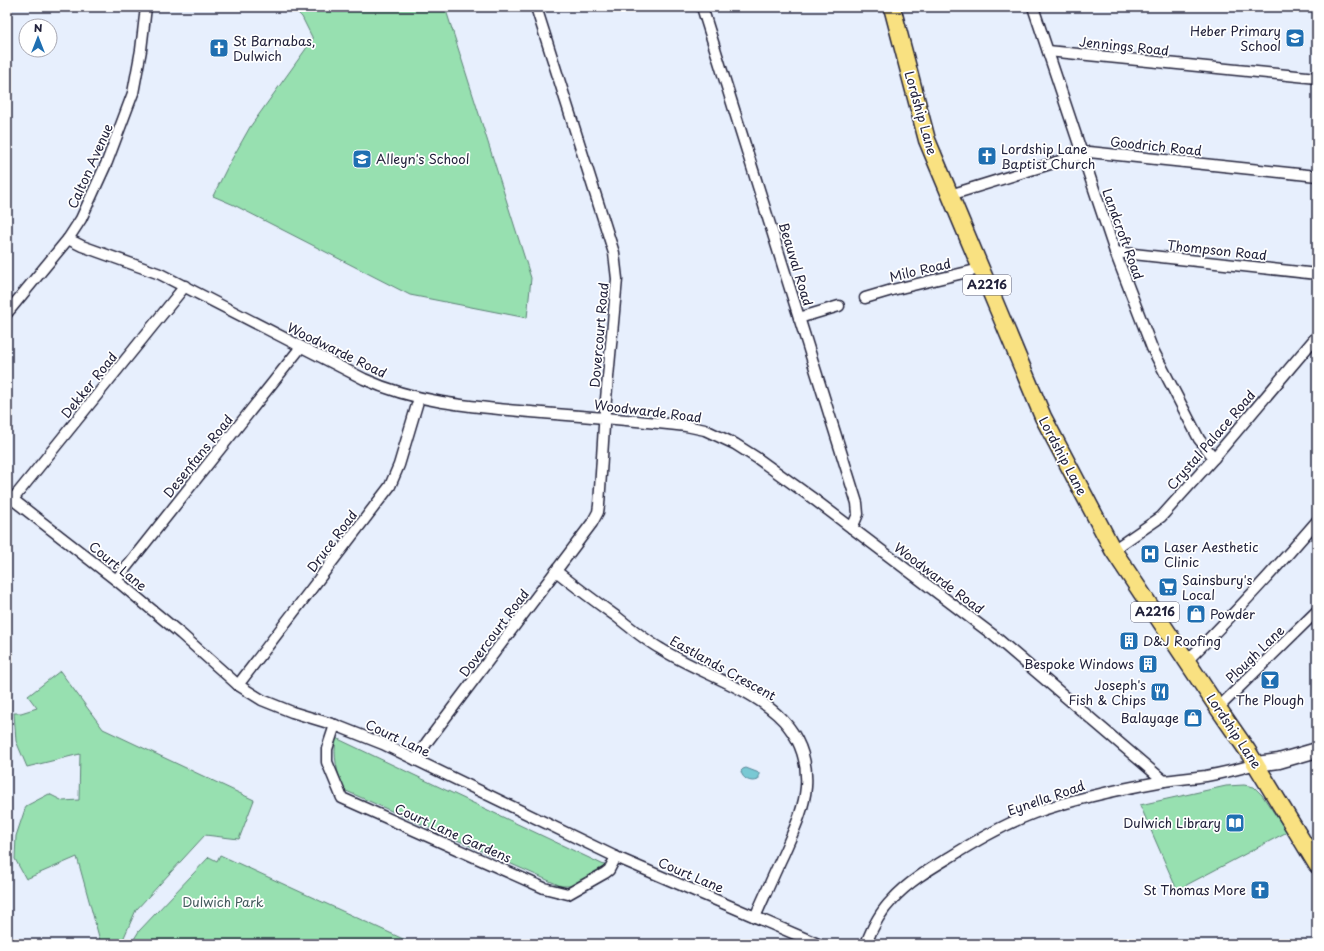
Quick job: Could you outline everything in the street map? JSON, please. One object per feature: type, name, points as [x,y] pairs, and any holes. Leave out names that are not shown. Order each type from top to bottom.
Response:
[{"type":"main road","name":"Lordship Lane","points":[[892,7],[927,140],[1043,418],[1113,550],[1256,764],[1317,865]]},
{"type":"main road","points":[[1256,764],[1278,761],[1317,750]]},
{"type":"street","name":"Calton Avenue","points":[[7,312],[68,239],[90,201],[108,162],[124,120],[132,93],[138,66],[146,7]]},
{"type":"street","name":"Dovercourt Road","points":[[416,760],[427,742],[556,571],[596,517],[598,512],[617,279],[616,262],[536,7]]},
{"type":"street","name":"Beauval Road","points":[[702,7],[857,503],[858,514],[852,528]]},
{"type":"street","name":"Landcroft Road","points":[[1033,7],[1115,252],[1152,348],[1200,439],[1214,458]]},
{"type":"street","name":"Jennings Road","points":[[1048,51],[1317,78]]},
{"type":"street","name":"Goodrich Road","points":[[950,195],[1081,153],[1089,152],[1317,176]]},
{"type":"street","name":"Woodwarde Road","points":[[68,239],[88,248],[148,269],[185,286],[301,347],[391,390],[419,398],[475,407],[686,426],[705,430],[723,438],[757,458],[993,635],[1164,781]]},
{"type":"street","name":"Thompson Road","points":[[1115,252],[1317,274]]},
{"type":"street","name":"Milo Road","points":[[865,298],[980,269]]},
{"type":"street","name":"Dekker Road","points":[[10,497],[185,286]]},
{"type":"street","points":[[799,318],[839,306]]},
{"type":"street","name":"Crystal Palace Road","points":[[1113,550],[1161,517],[1214,458],[1317,336]]},
{"type":"street","name":"Desenfans Road","points":[[116,580],[301,347]]},
{"type":"street","name":"Druce Road","points":[[238,685],[390,486],[399,465],[419,398]]},
{"type":"street","name":"Court Lane","points":[[10,497],[116,580],[181,634],[238,685],[262,700],[278,707],[335,725],[383,744],[616,857],[818,944]]},
{"type":"street","points":[[1187,660],[1250,597],[1317,521]]},
{"type":"street","name":"Eastlands Crescent","points":[[556,571],[659,648],[747,693],[768,706],[784,720],[797,738],[806,766],[806,787],[803,804],[798,821],[755,917]]},
{"type":"street","name":"Plough Lane","points":[[1218,708],[1315,617]]},
{"type":"street","name":"Court Lane Gardens","points":[[335,725],[327,749],[327,762],[342,798],[544,888],[568,894],[605,873],[612,865],[616,857]]},
{"type":"street","name":"Eynella Road","points":[[866,944],[872,929],[896,895],[943,861],[971,844],[1013,822],[1050,808],[1112,792],[1164,781],[1229,772],[1256,764]]},
{"type":"green space","name":"Alleyn's School","points":[[292,7],[445,7],[531,278],[527,318],[410,295],[234,205],[213,196],[250,127],[313,39],[302,17]]},
{"type":"green space","points":[[60,671],[103,729],[254,800],[239,839],[205,835],[136,910],[121,944],[101,944],[77,857],[26,879],[15,859],[16,836],[26,806],[49,794],[63,801],[79,800],[80,754],[27,767],[16,741],[14,713],[21,713],[37,708],[28,696]]},
{"type":"green space","points":[[336,738],[606,866],[594,878],[577,886],[561,886],[344,790],[336,764]]},
{"type":"green space","points":[[1244,785],[1254,787],[1262,795],[1287,832],[1177,890],[1140,805],[1226,786]]},
{"type":"green space","name":"Dulwich Park","points":[[220,855],[414,944],[131,944],[139,931],[209,857],[217,861]]},
{"type":"water","points":[[746,768],[759,773],[758,780],[747,780],[743,776],[741,771]]},
{"type":"place","name":"Heber Primary School","points":[[1295,38]]},
{"type":"place","name":"St Barnabas, Dulwich","points":[[219,48]]},
{"type":"place","name":"Lordship Lane Baptist Church","points":[[987,156]]},
{"type":"place","name":"Alleyn's School","points":[[362,159]]},
{"type":"place","name":"Laser Aesthetic Clinic","points":[[1150,554]]},
{"type":"place","name":"Sainsbury's Local","points":[[1168,587]]},
{"type":"place","name":"Powder","points":[[1196,614]]},
{"type":"place","name":"D&J Roofing","points":[[1129,641]]},
{"type":"place","name":"Bespoke Windows","points":[[1148,664]]},
{"type":"place","name":"The Plough","points":[[1270,680]]},
{"type":"place","name":"Joseph's Fish & Chips","points":[[1160,692]]},
{"type":"place","name":"Balayage","points":[[1193,718]]},
{"type":"place","name":"Dulwich Library","points":[[1235,823]]},
{"type":"place","name":"St Thomas More","points":[[1260,890]]}]
